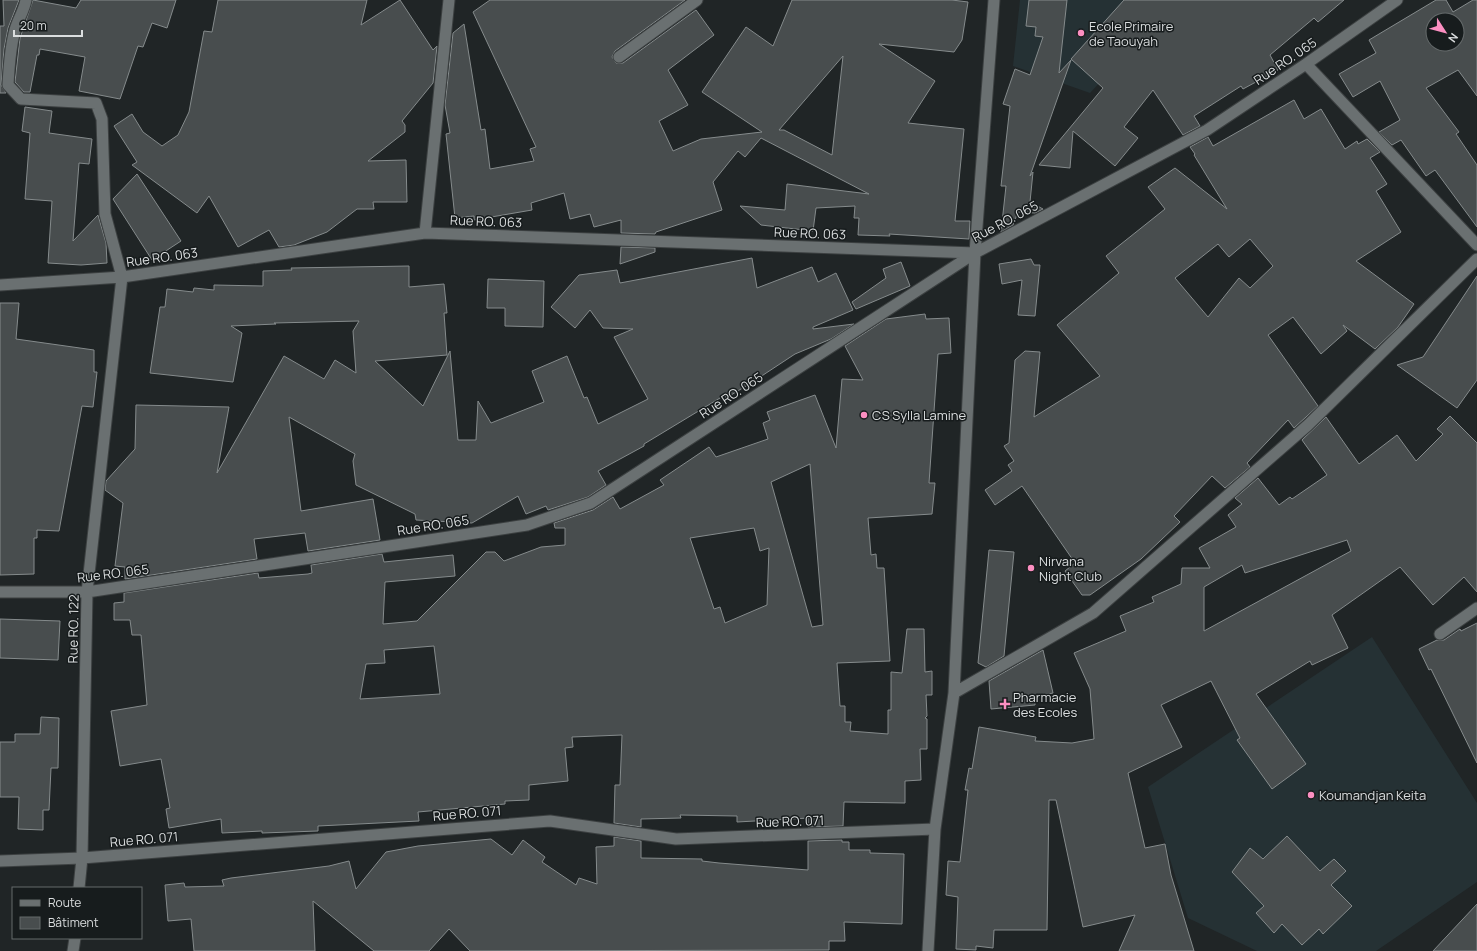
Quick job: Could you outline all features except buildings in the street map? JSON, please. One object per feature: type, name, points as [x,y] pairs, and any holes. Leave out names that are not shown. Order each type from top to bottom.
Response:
[{"type":"street","points":[[26,0],[16,28],[9,56],[8,85],[21,99],[96,103],[102,119],[105,214],[122,277]]},
{"type":"street","points":[[425,233],[449,0]]},
{"type":"street","points":[[619,57],[697,0]]},
{"type":"street","points":[[928,951],[935,829],[954,693],[974,253],[994,0]]},
{"type":"street","name":"Rue RO. 065","points":[[0,592],[87,592],[527,525],[591,503],[974,253],[1207,130],[1306,64],[1397,0]]},
{"type":"street","points":[[1306,64],[1477,245]]},
{"type":"street","name":"Rue RO. 063","points":[[0,285],[122,277],[425,233],[974,253]]},
{"type":"street","points":[[954,693],[1093,613],[1308,425],[1477,259]]},
{"type":"street","name":"Rue RO. 122","points":[[79,887],[82,858],[87,592],[122,277]]},
{"type":"street","points":[[1440,634],[1477,608]]},
{"type":"street","name":"Rue RO. 071","points":[[0,861],[82,858],[550,821],[676,839],[935,829]]},
{"type":"street","points":[[73,951],[75,939]]},
{"type":"shaded area","name":"Ecole Primaire de Taouyah","points":[[1020,0],[1177,0],[1090,93],[1013,66]]},
{"type":"shaded area","name":"Koumandjan Keita","points":[[1372,637],[1477,803],[1477,882],[1376,951],[1257,951],[1188,918],[1148,787]]},
{"type":"place","name":"Ecole Primaire de Taouyah","points":[[1081,33]]},
{"type":"place","name":"CS Sylla Lamine","points":[[864,415]]},
{"type":"place","name":"Nirvana Night Club","points":[[1031,568]]},
{"type":"place","name":"Pharmacie des Ecoles","points":[[1005,704]]},
{"type":"place","name":"Koumandjan Keita","points":[[1311,795]]}]
